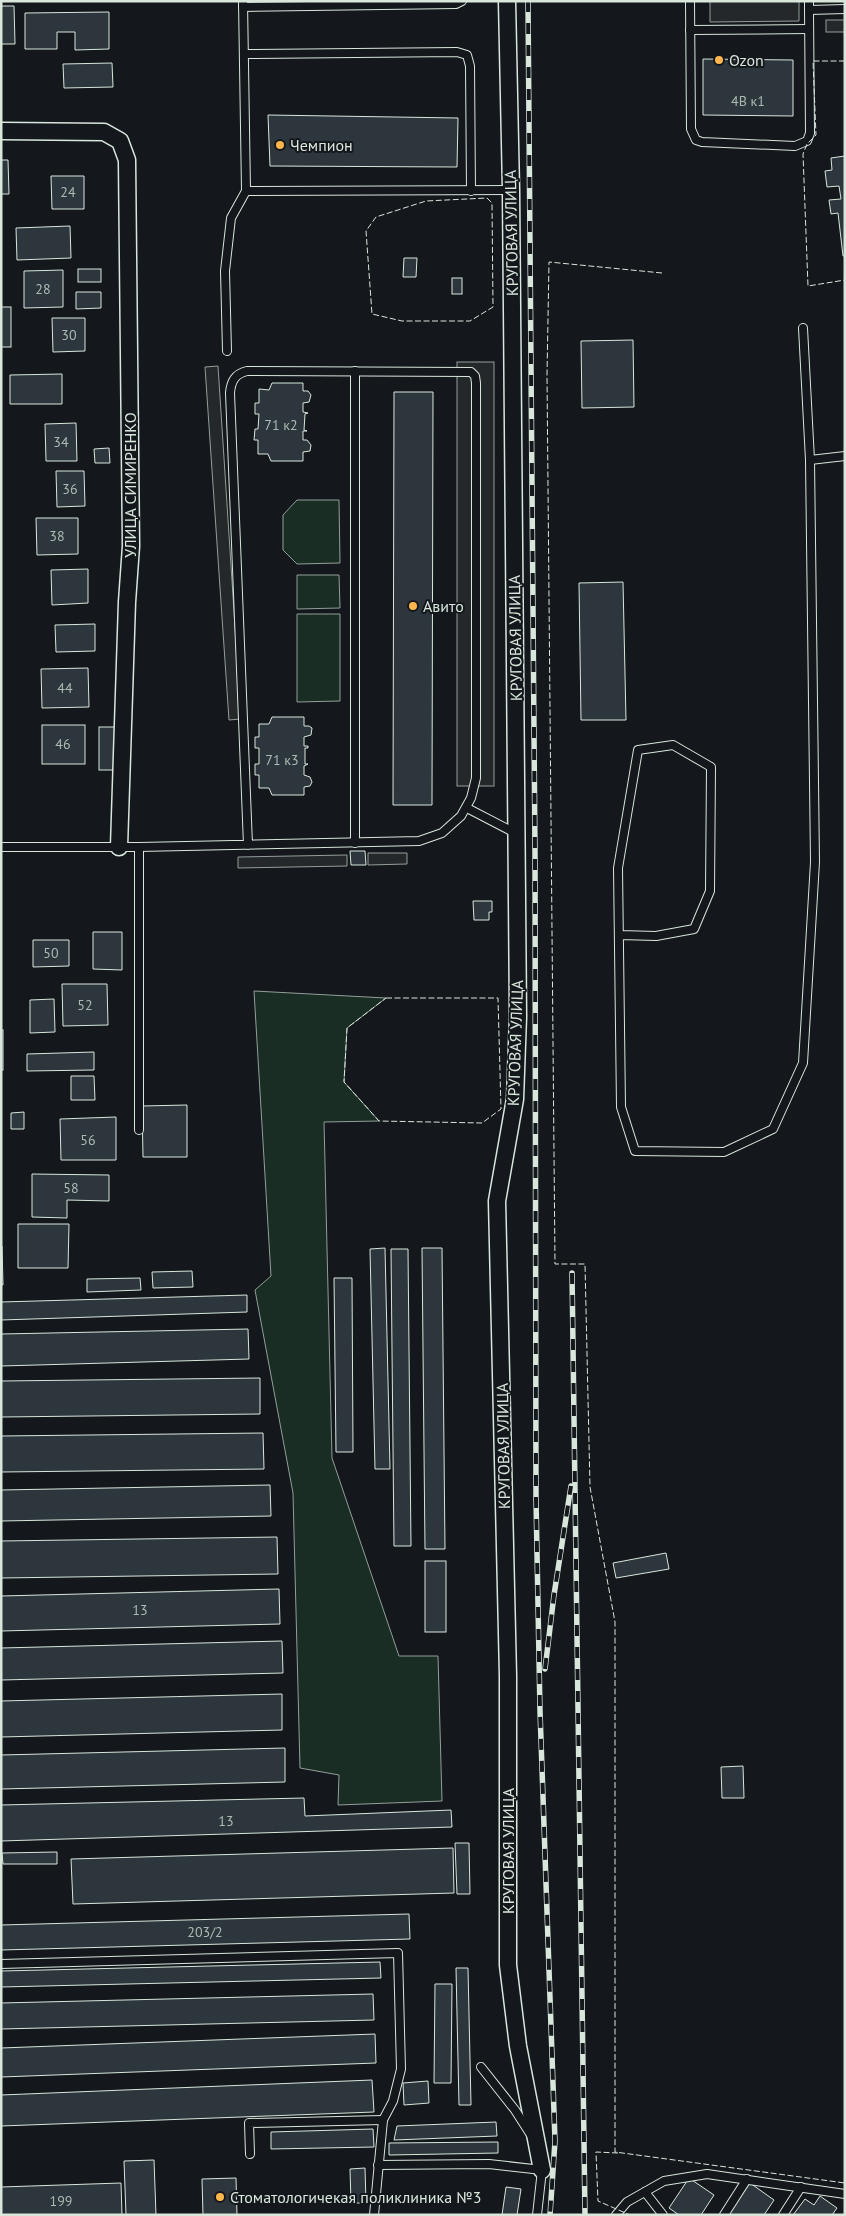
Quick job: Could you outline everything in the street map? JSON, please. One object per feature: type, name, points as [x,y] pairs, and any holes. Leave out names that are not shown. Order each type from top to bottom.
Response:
[{"type":"street","name":"КРУГОВАЯ УЛИЦА","points":[[507,1],[511,190],[518,1017],[515,1099],[497,1201],[508,1676],[508,1965],[518,2046],[542,2170]]},
{"type":"street","name":"УЛИЦА СИМИРЕНКО","points":[[1,131],[104,132],[120,141],[127,160],[131,546],[127,602],[119,847]]},
{"type":"lane","points":[[227,352],[226,262],[232,218],[246,191],[243,4],[456,4],[462,1]]},
{"type":"lane","points":[[690,1],[691,129],[696,140],[702,142],[794,146],[807,141],[810,133],[809,5],[845,9]]},
{"type":"lane","points":[[690,30],[810,29]]},
{"type":"lane","points":[[244,54],[456,52],[467,55],[470,66],[471,190]]},
{"type":"lane","points":[[246,191],[511,190]]},
{"type":"lane","points":[[620,935],[656,936],[694,928],[710,891],[711,767],[673,745],[638,750],[618,868],[622,1107],[635,1151],[724,1152],[773,1129],[803,1063],[815,862],[810,460],[803,328]]},
{"type":"lane","points":[[1,847],[139,847],[248,845],[406,842],[431,838],[452,825],[467,808],[476,778],[475,376],[471,372],[247,371],[239,373],[231,382],[248,845]]},
{"type":"lane","points":[[354,843],[355,371]]},
{"type":"lane","points":[[810,460],[845,456]]},
{"type":"lane","points":[[467,808],[517,834]]},
{"type":"lane","points":[[139,847],[139,1130]]},
{"type":"lane","points":[[1,1964],[398,1953],[401,2069],[393,2101],[383,2120],[374,2215]]},
{"type":"lane","points":[[481,2067],[515,2110],[534,2140],[542,2170],[537,2215]]},
{"type":"lane","points":[[250,2154],[249,2123],[383,2120]]},
{"type":"lane","points":[[378,2165],[489,2164],[542,2170]]},
{"type":"lane","points":[[616,2215],[627,2202],[664,2181],[707,2174],[845,2194]]},
{"type":"lane","points":[[724,2215],[747,2179]]},
{"type":"lane","points":[[783,2215],[801,2187]]},
{"type":"lane","points":[[645,2192],[663,2215]]},
{"type":"green space","points":[[297,500],[339,500],[340,563],[297,564],[283,550],[283,515]]},
{"type":"green space","points":[[297,575],[339,575],[340,608],[297,609]]},
{"type":"green space","points":[[297,614],[340,614],[340,701],[297,702]]},
{"type":"green space","points":[[254,991],[386,998],[347,1028],[344,1082],[379,1121],[324,1122],[332,1458],[399,1656],[438,1656],[442,1801],[338,1805],[339,1775],[300,1768],[293,1493],[255,1290],[271,1276]]},
{"type":"shaded area","points":[[710,1],[799,1],[799,21],[710,22]]},
{"type":"shaded area","points":[[826,20],[845,20],[845,32],[826,32]]},
{"type":"shaded area","points":[[457,362],[494,362],[494,786],[457,786]]},
{"type":"shaded area","points":[[218,366],[241,719],[229,720],[205,367]]},
{"type":"shaded area","points":[[368,853],[407,853],[407,864],[368,865]]},
{"type":"shaded area","points":[[347,855],[347,866],[238,868],[238,857]]},
{"type":"building","points":[[1,6],[14,6],[15,44],[1,44]]},
{"type":"building","points":[[109,12],[109,49],[75,50],[75,32],[57,32],[57,49],[25,49],[25,13]]},
{"type":"building","points":[[703,59],[793,60],[793,116],[703,115]]},
{"type":"building","points":[[112,63],[113,87],[64,88],[63,64]]},
{"type":"building","points":[[268,115],[458,118],[457,167],[270,166]]},
{"type":"building","points":[[845,156],[845,256],[843,256],[838,213],[831,214],[829,200],[841,199],[839,186],[827,187],[825,171],[832,170],[831,158]]},
{"type":"building","points":[[1,160],[8,160],[9,194],[1,194]]},
{"type":"building","points":[[51,176],[84,176],[84,209],[52,209]]},
{"type":"building","points":[[70,226],[71,258],[17,260],[16,228]]},
{"type":"building","points":[[404,258],[417,258],[416,277],[403,277]]},
{"type":"building","points":[[78,269],[101,269],[101,282],[78,282]]},
{"type":"building","points":[[63,270],[63,307],[24,308],[24,271]]},
{"type":"building","points":[[452,278],[462,278],[462,294],[452,294]]},
{"type":"building","points":[[76,292],[101,292],[101,308],[76,309]]},
{"type":"building","points":[[1,307],[11,307],[11,347],[1,347]]},
{"type":"building","points":[[52,318],[85,318],[85,351],[53,352]]},
{"type":"building","points":[[633,340],[634,407],[582,408],[581,341]]},
{"type":"building","points":[[62,374],[62,404],[10,404],[10,375]]},
{"type":"building","points":[[272,383],[303,383],[303,391],[308,391],[311,395],[309,402],[303,403],[303,412],[308,413],[305,414],[304,430],[307,431],[303,431],[303,440],[307,440],[311,445],[310,451],[303,452],[303,461],[271,461],[268,454],[258,454],[258,440],[254,440],[255,429],[258,429],[259,414],[255,414],[255,403],[259,403],[259,389],[269,390]]},
{"type":"building","points":[[394,392],[433,392],[432,805],[393,805]]},
{"type":"building","points":[[76,423],[77,461],[46,461],[45,424]]},
{"type":"building","points":[[109,448],[110,463],[95,463],[94,449]]},
{"type":"building","points":[[56,471],[84,471],[85,506],[57,507]]},
{"type":"building","points":[[36,518],[78,518],[78,554],[37,555]]},
{"type":"building","points":[[88,569],[88,603],[52,605],[51,570]]},
{"type":"building","points":[[623,582],[626,720],[581,720],[579,583]]},
{"type":"building","points":[[95,624],[95,651],[56,652],[55,625]]},
{"type":"building","points":[[88,668],[89,707],[42,708],[41,669]]},
{"type":"building","points":[[272,717],[304,717],[304,726],[312,728],[311,735],[304,737],[304,746],[308,746],[308,748],[305,748],[305,764],[308,764],[304,766],[304,775],[310,777],[312,782],[310,786],[304,787],[304,795],[272,795],[269,788],[259,788],[259,775],[255,775],[255,764],[259,764],[259,748],[255,748],[255,737],[259,737],[259,724],[269,724]]},
{"type":"building","points":[[42,725],[85,725],[85,764],[42,764]]},
{"type":"building","points":[[99,727],[116,727],[116,770],[99,770]]},
{"type":"building","points":[[350,851],[365,851],[366,865],[351,865]]},
{"type":"building","points":[[473,901],[492,901],[492,912],[489,912],[489,920],[474,920]]},
{"type":"building","points":[[93,932],[122,932],[122,970],[93,969]]},
{"type":"building","points":[[33,940],[69,940],[69,966],[33,967]]},
{"type":"building","points":[[62,984],[107,984],[108,1025],[63,1026]]},
{"type":"building","points":[[54,999],[55,1032],[30,1033],[30,1000]]},
{"type":"building","points":[[1,1030],[3,1030],[3,1070],[1,1070]]},
{"type":"building","points":[[94,1052],[94,1070],[27,1071],[27,1054]]},
{"type":"building","points":[[71,1076],[94,1076],[95,1100],[71,1100]]},
{"type":"building","points":[[187,1105],[187,1157],[143,1157],[142,1106]]},
{"type":"building","points":[[24,1112],[24,1129],[11,1129],[11,1113]]},
{"type":"building","points":[[116,1117],[116,1160],[61,1160],[60,1119]]},
{"type":"building","points":[[32,1174],[109,1175],[109,1201],[67,1200],[67,1218],[32,1217]]},
{"type":"building","points":[[18,1224],[69,1224],[68,1268],[18,1268]]},
{"type":"building","points":[[2,1246],[3,1285],[1,1285]]},
{"type":"building","points":[[385,1248],[390,1469],[375,1469],[370,1249]]},
{"type":"building","points":[[422,1248],[442,1248],[445,1549],[425,1549]]},
{"type":"building","points":[[391,1249],[408,1249],[411,1546],[394,1546]]},
{"type":"building","points":[[192,1271],[193,1287],[153,1288],[152,1272]]},
{"type":"building","points":[[140,1278],[141,1290],[87,1292],[87,1279]]},
{"type":"building","points":[[334,1278],[352,1278],[353,1452],[336,1452]]},
{"type":"building","points":[[247,1295],[247,1312],[1,1320],[1,1302]]},
{"type":"building","points":[[248,1329],[249,1359],[1,1366],[1,1334]]},
{"type":"building","points":[[260,1378],[260,1414],[1,1417],[1,1381]]},
{"type":"building","points":[[263,1433],[264,1469],[1,1472],[1,1436]]},
{"type":"building","points":[[270,1485],[271,1516],[1,1521],[1,1490]]},
{"type":"building","points":[[277,1537],[278,1574],[1,1578],[1,1541]]},
{"type":"building","points":[[666,1553],[669,1569],[616,1578],[613,1563]]},
{"type":"building","points":[[425,1561],[446,1561],[446,1632],[425,1632]]},
{"type":"building","points":[[279,1589],[280,1624],[1,1631],[1,1596]]},
{"type":"building","points":[[282,1641],[283,1673],[1,1680],[1,1648]]},
{"type":"building","points":[[282,1694],[282,1730],[1,1737],[1,1701]]},
{"type":"building","points":[[285,1748],[285,1782],[1,1789],[1,1755]]},
{"type":"building","points":[[743,1766],[744,1798],[722,1798],[721,1767]]},
{"type":"building","points":[[304,1798],[305,1816],[451,1810],[452,1827],[1,1841],[1,1805]]},
{"type":"building","points":[[455,1843],[469,1843],[470,1894],[457,1894]]},
{"type":"building","points":[[453,1848],[454,1893],[73,1904],[71,1859]]},
{"type":"building","points":[[57,1852],[57,1864],[3,1864],[2,1853]]},
{"type":"building","points":[[409,1914],[410,1939],[1,1950],[1,1925]]},
{"type":"building","points":[[380,1962],[381,1978],[1,1987],[1,1971]]},
{"type":"building","points":[[456,1968],[468,1968],[471,2105],[459,2105]]},
{"type":"building","points":[[435,1984],[452,1984],[451,2083],[434,2083]]},
{"type":"building","points":[[373,1994],[374,2020],[1,2029],[1,2003]]},
{"type":"building","points":[[375,2034],[376,2063],[1,2077],[1,2048]]},
{"type":"building","points":[[372,2080],[374,2112],[1,2126],[1,2095]]},
{"type":"building","points":[[428,2081],[429,2103],[404,2105],[403,2083]]},
{"type":"building","points":[[496,2122],[497,2136],[394,2140],[397,2126]]},
{"type":"building","points":[[373,2129],[374,2147],[271,2149],[271,2132]]},
{"type":"building","points":[[498,2142],[498,2153],[389,2155],[389,2143]]},
{"type":"building","points":[[154,2160],[156,2215],[126,2215],[124,2161]]},
{"type":"building","points":[[365,2168],[366,2203],[351,2203],[350,2169]]},
{"type":"building","name":"Стоматологичекая поликлиника №3","points":[[236,2178],[237,2215],[203,2215],[202,2179]]},
{"type":"building","points":[[689,2178],[714,2195],[701,2215],[679,2215],[669,2208]]},
{"type":"building","points":[[121,2183],[122,2215],[1,2215],[1,2187]]},
{"type":"building","points":[[750,2183],[774,2200],[764,2215],[728,2215]]},
{"type":"building","points":[[506,2187],[521,2189],[517,2215],[502,2215]]},
{"type":"building","points":[[820,2196],[837,2208],[832,2215],[793,2215],[805,2199],[814,2205]]},
{"type":"railway","points":[[528,1],[535,853],[536,1499],[540,1711],[555,2141],[550,2215]]},
{"type":"railway","points":[[572,1273],[585,2215]]},
{"type":"railway","points":[[545,1669],[571,1486]]},
{"type":"fence","points":[[845,61],[813,61],[816,135],[807,144],[803,154],[808,286],[845,280]]},
{"type":"fence","points":[[487,198],[492,203],[493,307],[470,321],[402,321],[372,314],[366,231],[376,217],[426,201],[487,198]]},
{"type":"fence","points":[[662,273],[549,262],[547,375],[555,1264],[585,1264],[590,1487],[615,1622],[615,2152],[845,2183]]},
{"type":"fence","points":[[386,998],[498,998],[501,1109],[482,1123],[379,1121],[344,1082],[347,1028],[386,998]]},
{"type":"fence","points":[[618,2153],[596,2152],[598,2201],[630,2215]]},
{"type":"place","name":"Ozon","points":[[719,60]]},
{"type":"place","name":"Чемпион","points":[[280,145]]},
{"type":"place","name":"Авито","points":[[413,606]]},
{"type":"place","name":"Стоматологичекая поликлиника №3","points":[[220,2197]]}]
